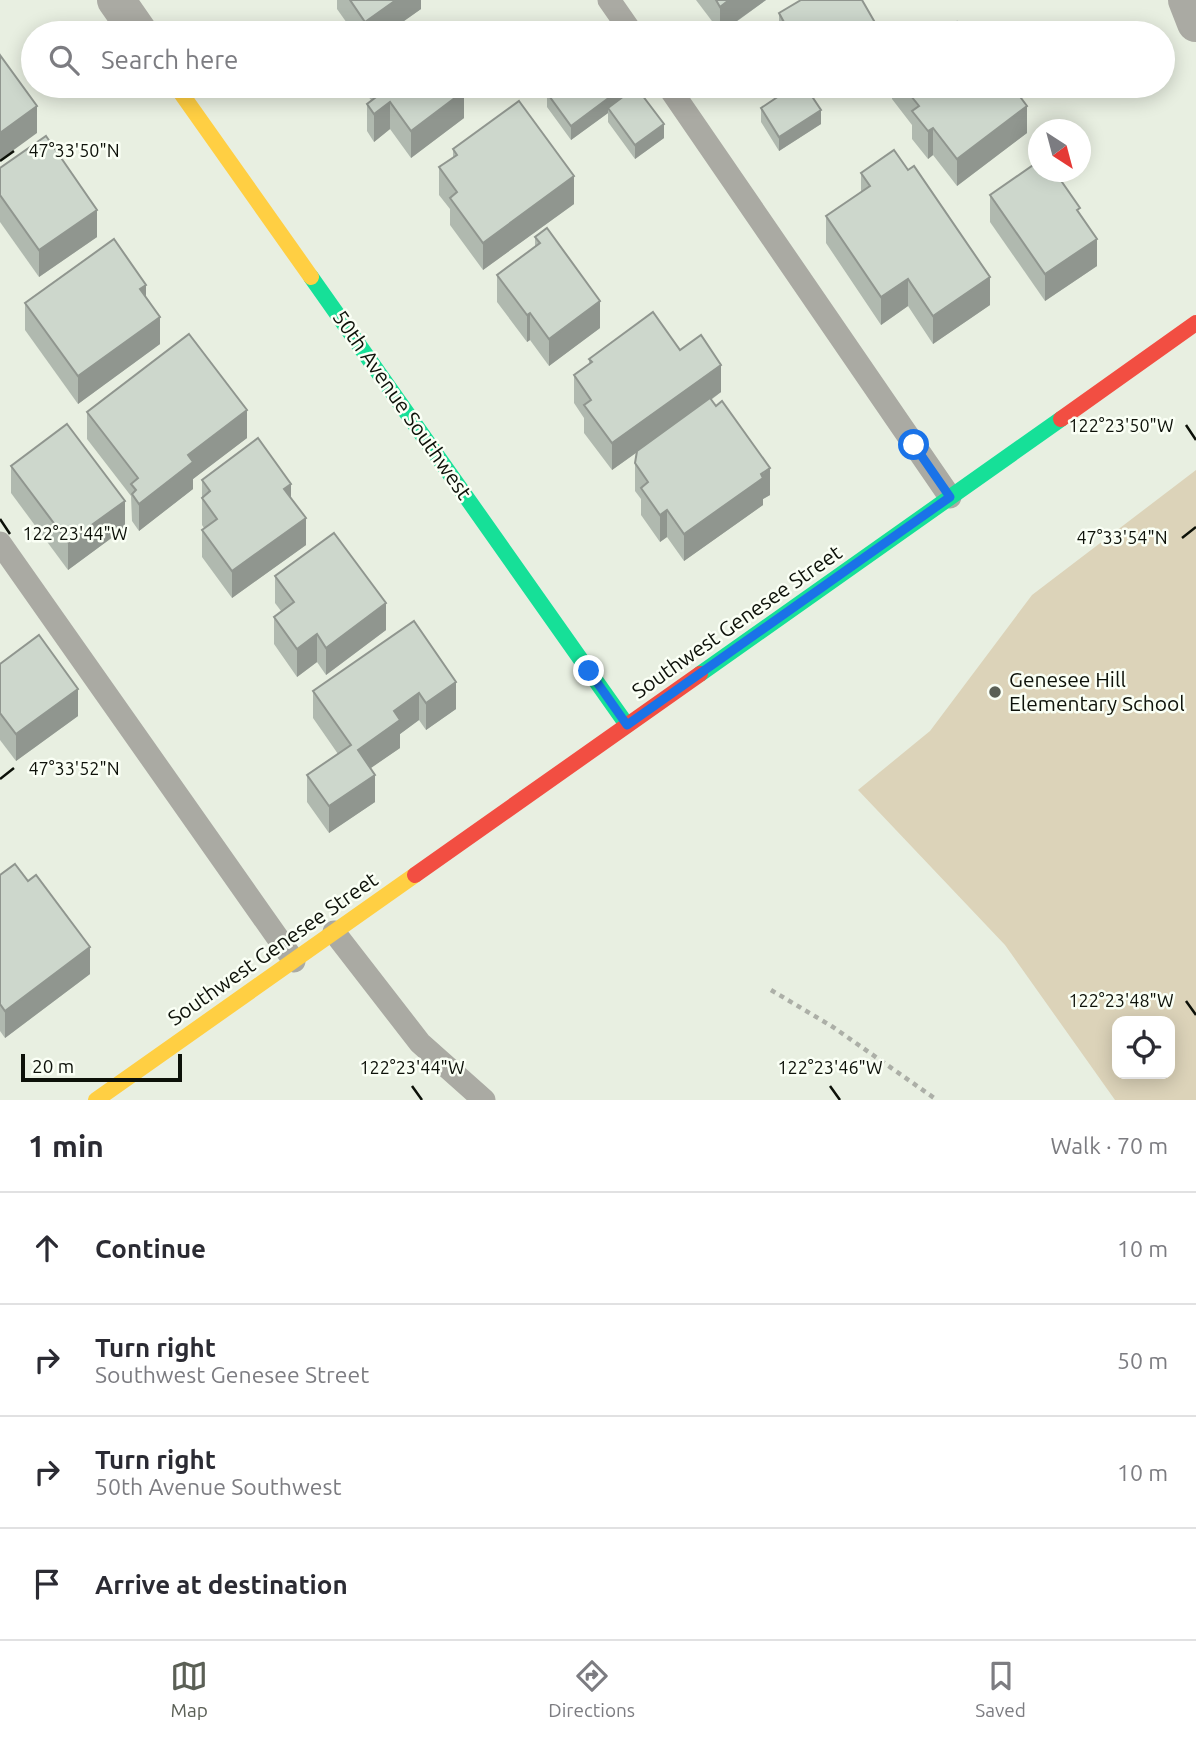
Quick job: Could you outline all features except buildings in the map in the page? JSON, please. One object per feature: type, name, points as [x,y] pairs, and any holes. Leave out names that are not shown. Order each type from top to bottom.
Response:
[{"type":"street","points":[[116,0],[131,21]]},
{"type":"street","points":[[1187,0],[1196,23]]},
{"type":"street","name":"50th Avenue Southwest","points":[[184,98],[627,725]]},
{"type":"street","name":"Southwest Genesee Street","points":[[96,1100],[1196,323]]},
{"type":"lane","points":[[609,0],[624,21]]},
{"type":"lane","points":[[676,98],[950,497]]},
{"type":"lane","points":[[0,543],[294,961]]},
{"type":"lane","points":[[334,932],[420,1043],[484,1100]]},
{"type":"path","points":[[771,990],[833,1027],[937,1100]]},
{"type":"shaded area","points":[[1196,470],[1196,1100],[1115,1100],[1005,945],[858,790],[930,731],[1032,595]]},
{"type":"traffic: fast","points":[[311,277],[627,725]]},
{"type":"traffic: fast","points":[[700,674],[1061,419]]},
{"type":"traffic: slow","points":[[184,98],[311,277]]},
{"type":"traffic: slow","points":[[96,1100],[415,875]]},
{"type":"traffic: jam","points":[[1061,419],[1196,323]]},
{"type":"traffic: jam","points":[[415,875],[700,674]]},
{"type":"place","name":"Genesee Hill Elementary School","points":[[995,692]]},
{"type":"route","points":[[589,671],[627,725],[950,497],[914,445]]}]
